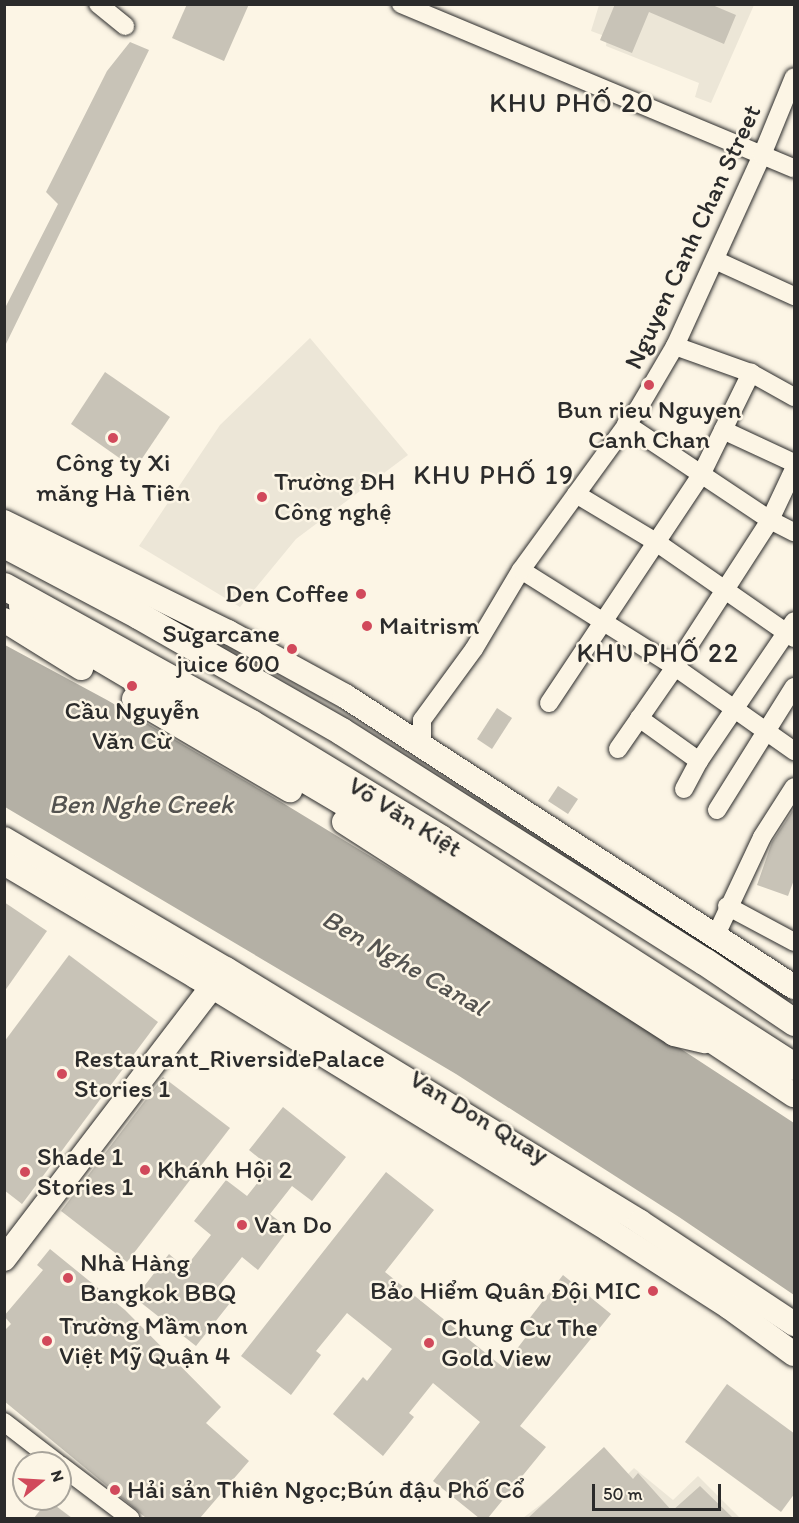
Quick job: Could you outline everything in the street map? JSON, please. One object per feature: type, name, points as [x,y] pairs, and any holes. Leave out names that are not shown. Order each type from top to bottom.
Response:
[{"type":"highway","name":"Võ Văn Kiệt","points":[[4,544],[138,615],[341,731],[694,955],[795,1022]]},
{"type":"highway","name":"Võ Văn Kiệt","points":[[4,586],[251,723],[430,831],[795,1066]]},
{"type":"main road","points":[[4,522],[275,657],[394,728],[795,987]]},
{"type":"main road","name":"Võ Văn Kiệt","points":[[4,592],[65,639],[437,859],[724,1046],[795,1095]]},
{"type":"main road","name":"Võ Văn Kiệt","points":[[4,621],[343,821],[674,1034],[724,1046]]},
{"type":"main road","name":"Van Don Quay","points":[[4,839],[729,1307],[795,1354]]},
{"type":"main road","name":"Van Don Quay","points":[[4,863],[219,978],[640,1222],[795,1324]]},
{"type":"main road","points":[[4,1259],[219,978]]},
{"type":"street","points":[[98,4],[125,26]]},
{"type":"street","points":[[401,4],[795,168]]},
{"type":"street","name":"Nguyen Canh Chan Street","points":[[422,720],[474,649],[521,570],[626,424],[675,346],[795,77]]},
{"type":"street","points":[[715,260],[795,296]]},
{"type":"street","points":[[675,346],[751,374],[795,397]]},
{"type":"street","points":[[549,703],[701,475],[751,374]]},
{"type":"street","points":[[626,424],[770,520],[795,532]]},
{"type":"street","points":[[723,430],[795,464]]},
{"type":"street","points":[[618,749],[675,667],[770,520],[795,469]]},
{"type":"street","points":[[576,494],[656,542],[725,590],[792,631],[699,761],[684,789]]},
{"type":"street","points":[[521,570],[675,667],[795,751]]},
{"type":"street","points":[[717,810],[765,730],[795,687]]},
{"type":"street","points":[[639,718],[699,761]]},
{"type":"street","points":[[394,728],[422,720],[422,746]]},
{"type":"street","points":[[715,936],[727,906],[762,837],[795,787]]},
{"type":"street","points":[[727,906],[795,942]]},
{"type":"street","points":[[4,1422],[41,1451]]},
{"type":"street","points":[[72,1474],[130,1518]]},
{"type":"shaded area","points":[[599,5],[754,5],[711,103],[695,97],[699,83],[606,46],[607,37],[591,31]]},
{"type":"shaded area","name":"Trường ĐH Công nghệ","points":[[310,338],[408,455],[296,539],[240,607],[139,546],[220,425]]},
{"type":"shaded area","points":[[634,1468],[673,1500],[698,1476],[740,1518],[523,1518],[561,1489],[618,1484]]},
{"type":"water","name":"Ben Nghe Creek","points":[[5,645],[107,700],[273,797],[603,998],[794,1123],[794,1295],[679,1217],[456,1074],[5,807]]},
{"type":"building","points":[[187,4],[249,4],[224,61],[172,38]]},
{"type":"building","points":[[615,4],[710,4],[736,15],[724,44],[649,12],[632,53],[600,40]]},
{"type":"building","points":[[130,42],[149,50],[4,348],[4,310],[58,204],[46,192],[107,71]]},
{"type":"building","points":[[105,372],[170,417],[135,469],[71,424]]},
{"type":"building","points":[[497,708],[512,718],[492,749],[477,739]]},
{"type":"building","points":[[558,786],[578,799],[568,814],[548,801]]},
{"type":"building","points":[[795,807],[795,877],[788,896],[757,885],[772,842]]},
{"type":"building","points":[[4,902],[47,931],[4,992]]},
{"type":"building","name":"Restaurant_RiversidePalace Stories 1","points":[[69,955],[158,1022],[22,1204],[4,1190],[4,1042]]},
{"type":"building","name":"Khánh Hội 2","points":[[163,1077],[230,1128],[127,1262],[61,1211]]},
{"type":"building","name":"Van Do","points":[[283,1107],[346,1157],[312,1201],[292,1186],[270,1214],[289,1229],[258,1270],[242,1257],[215,1291],[230,1303],[196,1346],[135,1298],[169,1254],[185,1268],[211,1235],[194,1221],[226,1180],[247,1196],[270,1167],[249,1150]]},
{"type":"building","name":"Chung Cư The Gold View","points":[[386,1172],[434,1210],[385,1272],[503,1367],[526,1337],[519,1332],[563,1275],[611,1314],[520,1426],[546,1447],[488,1518],[479,1518],[433,1481],[480,1422],[433,1383],[409,1413],[414,1417],[383,1456],[333,1414],[363,1377],[367,1381],[392,1349],[347,1313],[316,1351],[321,1355],[291,1395],[241,1356]]},
{"type":"building","points":[[50,1249],[125,1310],[221,1407],[206,1423],[249,1461],[200,1518],[146,1518],[72,1457],[72,1451],[65,1451],[4,1401],[4,1331],[11,1324],[4,1316],[43,1270],[37,1265]]},
{"type":"building","points":[[727,1384],[795,1434],[795,1493],[781,1512],[685,1442]]},
{"type":"building","points":[[604,1447],[633,1479],[638,1473],[672,1511],[700,1486],[733,1518],[528,1518]]},
{"type":"building","points":[[39,1511],[63,1511],[72,1518],[34,1518]]},
{"type":"place","name":"Bun rieu Nguyen Canh Chan","points":[[649,385]]},
{"type":"place","name":"Công ty Xi măng Hà Tiên","points":[[113,438]]},
{"type":"place","name":"Trường ĐH Công nghệ","points":[[262,497]]},
{"type":"place","name":"Den Coffee","points":[[361,594]]},
{"type":"place","name":"Maitrism","points":[[367,626]]},
{"type":"place","name":"Sugarcane juice 600","points":[[292,649]]},
{"type":"place","name":"Cầu Nguyễn Văn Cừ","points":[[132,686]]},
{"type":"place","name":"Restaurant_RiversidePalace Stories 1","points":[[62,1074]]},
{"type":"place","name":"Khánh Hội 2","points":[[145,1170]]},
{"type":"place","name":"Shade 1 Stories 1","points":[[25,1172]]},
{"type":"place","name":"Van Do","points":[[242,1225]]},
{"type":"place","name":"Nhà Hàng Bangkok BBQ","points":[[68,1278]]},
{"type":"place","name":"Bảo Hiểm Quân Đội MIC","points":[[653,1291]]},
{"type":"place","name":"Trường Mầm non Việt Mỹ Quận 4","points":[[47,1341]]},
{"type":"place","name":"Chung Cư The Gold View","points":[[429,1343]]},
{"type":"place","name":"Hải sản Thiên Ngọc;Bún đậu Phố Cổ","points":[[115,1490]]},
{"type":"district","name":"KHU PHỐ 20","points":[[572,103]]},
{"type":"district","name":"KHU PHỐ 19","points":[[494,475]]},
{"type":"district","name":"KHU PHỐ 22","points":[[658,653]]},
{"type":"water label","name":"Ben Nghe Canal","points":[[405,962]]}]
